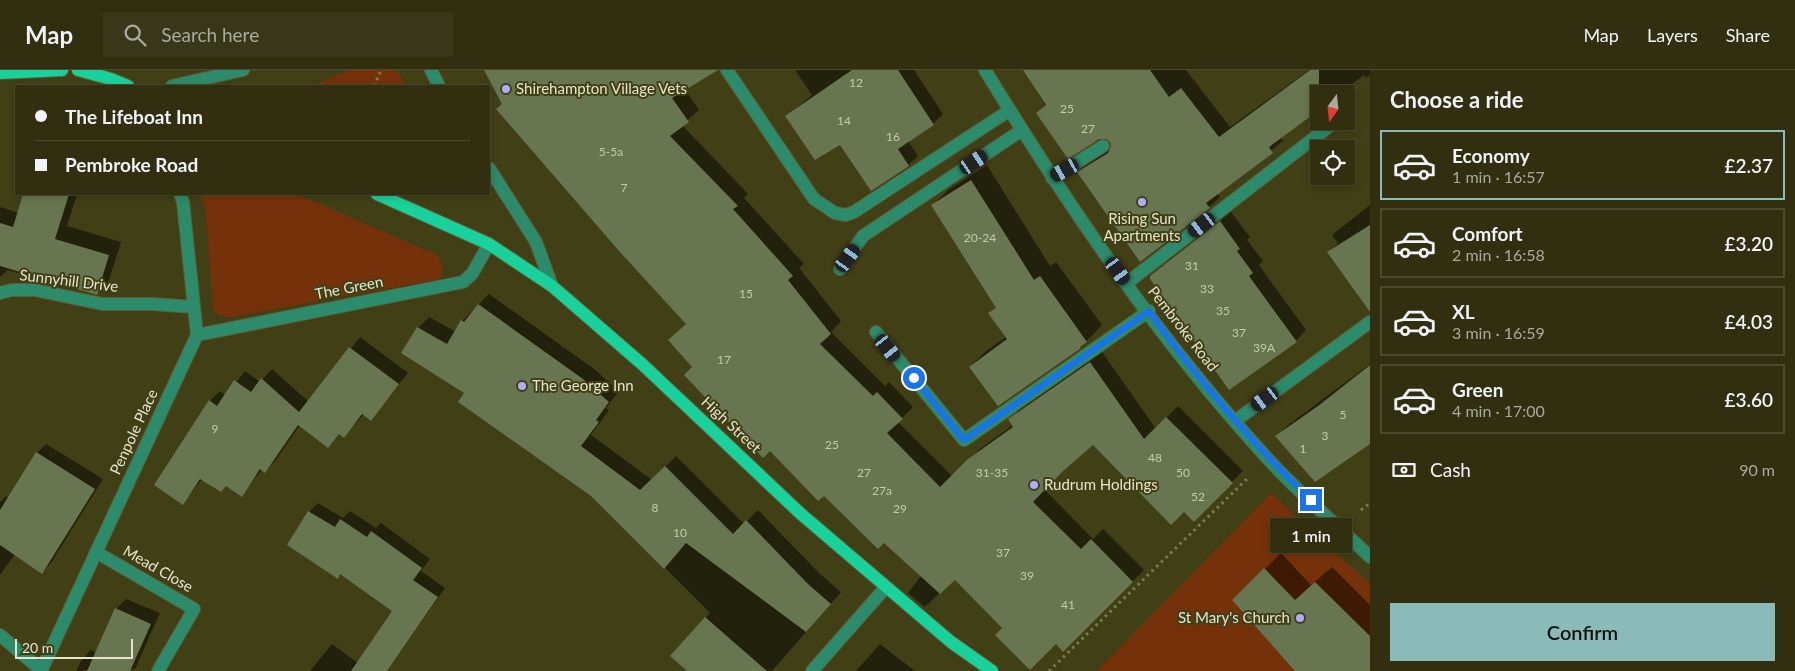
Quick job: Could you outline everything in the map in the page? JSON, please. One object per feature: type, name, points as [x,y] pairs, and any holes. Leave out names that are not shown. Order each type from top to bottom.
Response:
[{"type":"main road","points":[[0,73],[62,70]]},
{"type":"main road","points":[[78,70],[126,85]]},
{"type":"main road","points":[[380,195],[489,244],[552,286]]},
{"type":"main road","name":"High Street","points":[[552,286],[642,364],[801,514],[951,642],[992,671]]},
{"type":"street","points":[[176,85],[243,70]]},
{"type":"street","points":[[431,70],[439,85]]},
{"type":"street","points":[[727,70],[814,199],[824,207],[841,214],[854,212],[1010,110]]},
{"type":"street","name":"Pembroke Road","points":[[985,70],[1052,178],[1127,283],[1235,421],[1268,459],[1370,557]]},
{"type":"street","points":[[840,269],[863,236],[1022,130]]},
{"type":"street","points":[[1127,283],[1324,130]]},
{"type":"street","points":[[1052,178],[1103,146]]},
{"type":"street","name":"High Street","points":[[490,170],[536,242],[552,286]]},
{"type":"street","name":"Penpole Place","points":[[41,670],[196,335],[183,202],[180,195]]},
{"type":"street","name":"The Green","points":[[196,335],[463,282],[472,274],[489,244]]},
{"type":"street","name":"Sunnyhill Drive","points":[[0,293],[12,290],[35,290],[102,304],[152,304],[194,307]]},
{"type":"street","points":[[876,332],[964,440],[1149,311]]},
{"type":"street","points":[[1235,421],[1370,322]]},
{"type":"street","name":"Mead Close","points":[[96,552],[194,609],[158,671]]},
{"type":"street","points":[[812,671],[886,587]]},
{"type":"street","points":[[0,635],[41,670]]},
{"type":"path","points":[[374,85],[381,70]]},
{"type":"path","points":[[1049,671],[1268,459]]},
{"type":"shaded area","points":[[350,70],[396,70],[406,85],[314,85]]},
{"type":"shaded area","points":[[200,195],[299,195],[437,255],[442,266],[440,279],[231,317],[220,316],[213,310],[206,211]]},
{"type":"shaded area","points":[[1271,493],[1370,584],[1370,671],[1097,671]]},
{"type":"building","points":[[484,70],[718,70],[672,98],[689,122],[670,136],[738,206],[733,209],[793,276],[788,280],[831,334],[820,344],[873,396],[877,392],[903,419],[887,433],[940,487],[968,459],[1013,427],[1008,419],[1090,362],[1144,439],[1166,417],[1233,483],[1194,522],[1184,512],[1171,525],[1093,445],[1062,472],[1033,502],[1081,549],[1091,539],[1133,582],[1063,652],[1056,644],[1030,670],[995,635],[1002,628],[955,580],[940,594],[884,543],[878,549],[824,496],[818,501],[770,451],[763,458],[684,375],[692,367],[668,340],[686,324],[619,251],[496,109],[502,104]]},
{"type":"building","points":[[852,70],[898,70],[934,125],[898,149],[909,166],[871,191],[840,145],[815,160],[785,116]]},
{"type":"building","points":[[1023,70],[1150,70],[1169,97],[1181,88],[1219,137],[1310,70],[1319,70],[1319,85],[1310,85],[1310,117],[1269,147],[1273,153],[1206,203],[1210,208],[1140,262],[1077,172],[1108,153],[1111,146],[1110,142],[1106,139],[1099,139],[1068,159],[1036,113],[1046,105]]},
{"type":"building","points":[[971,180],[1034,280],[1040,276],[1087,342],[998,406],[969,367],[1007,339],[988,313],[996,308],[931,205]]},
{"type":"building","points":[[23,195],[69,195],[55,239],[109,255],[97,295],[0,266],[0,223],[13,227]]},
{"type":"building","points":[[1220,221],[1240,249],[1237,251],[1253,273],[1249,276],[1297,342],[1229,390],[1150,279],[1150,276]]},
{"type":"building","points":[[1370,225],[1370,312],[1327,252]]},
{"type":"building","points":[[478,304],[583,379],[609,402],[596,420],[599,422],[581,446],[640,490],[665,466],[733,534],[746,520],[809,585],[831,604],[806,632],[686,543],[664,569],[591,496],[458,402],[464,393],[401,353],[417,327],[447,344],[461,320],[464,322]]},
{"type":"building","points":[[349,347],[399,384],[371,421],[362,414],[344,438],[339,434],[328,448],[298,425],[265,473],[260,469],[242,497],[226,486],[221,492],[200,479],[183,505],[154,485],[209,400],[217,406],[234,380],[251,392],[261,378],[299,412]]},
{"type":"building","points":[[1370,365],[1370,444],[1315,482],[1275,436],[1318,406]]},
{"type":"building","points":[[36,452],[95,489],[42,574],[0,545],[0,510]]},
{"type":"building","points":[[308,511],[335,527],[340,519],[367,537],[371,531],[422,568],[413,580],[438,597],[387,671],[351,671],[392,611],[340,574],[338,579],[287,545]]},
{"type":"building","name":"St Mary's Church","points":[[1264,568],[1295,600],[1315,582],[1370,636],[1370,671],[1295,671],[1232,600]]},
{"type":"building","points":[[115,608],[151,624],[130,671],[87,671]]},
{"type":"building","points":[[705,617],[767,671],[687,671],[670,656]]},
{"type":"place","name":"Shirehampton Village Vets","points":[[506,89]]},
{"type":"place","name":"Rising Sun Apartments","points":[[1142,202]]},
{"type":"place","name":"The George Inn","points":[[522,386]]},
{"type":"place","name":"Rudrum Holdings","points":[[1034,485]]},
{"type":"place","name":"St Mary's Church","points":[[1300,618]]},
{"type":"route","points":[[914,378],[964,440],[1149,311],[1235,421],[1268,459],[1311,500]]}]
